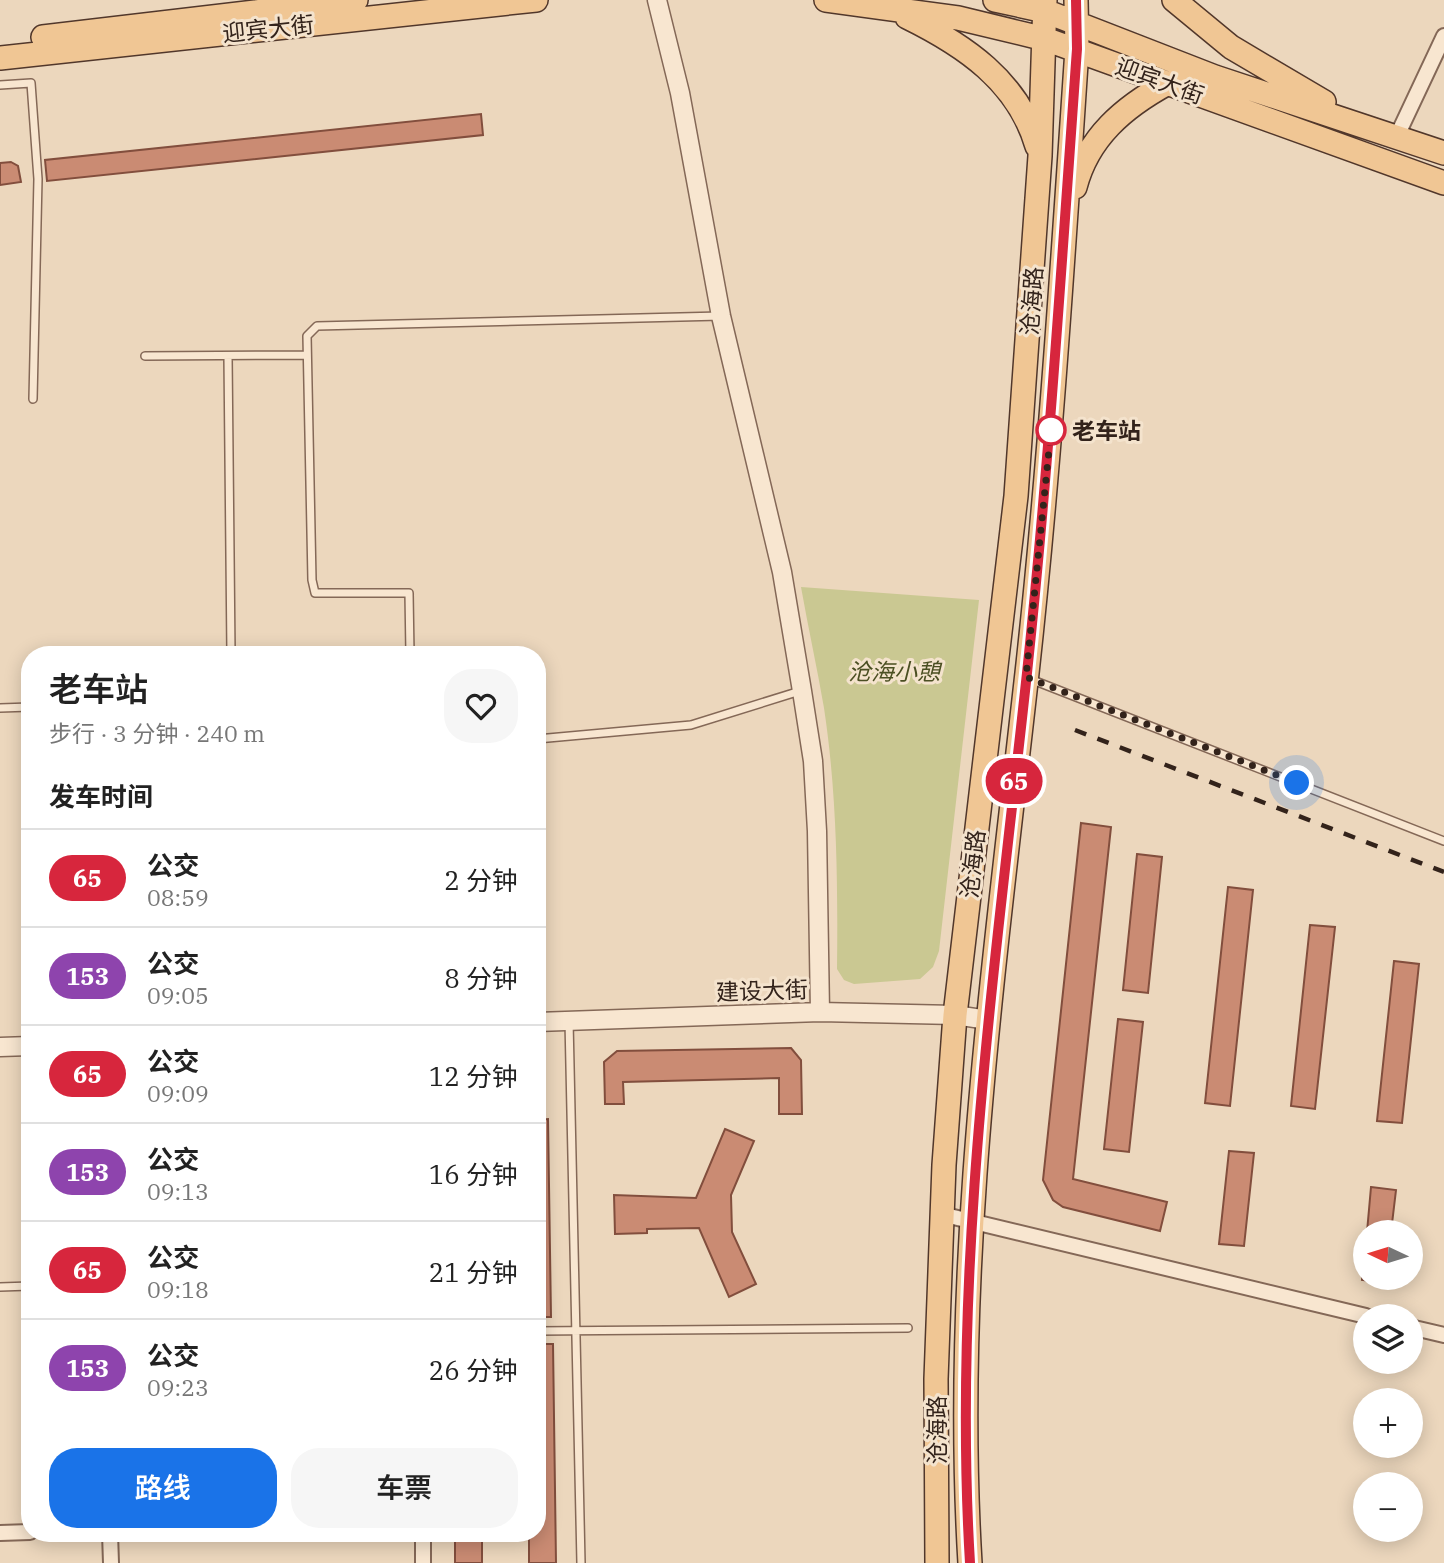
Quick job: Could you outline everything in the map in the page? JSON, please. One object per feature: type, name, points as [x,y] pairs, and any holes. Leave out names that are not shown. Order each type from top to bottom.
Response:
[{"type":"main road","name":"迎宾大街","points":[[0,42],[356,0]]},
{"type":"main road","name":"迎宾大街","points":[[0,58],[536,0]]},
{"type":"main road","name":"迎宾大街","points":[[826,0],[875,4],[958,18],[1045,39],[1444,183]]},
{"type":"main road","name":"迎宾大街","points":[[995,0],[1077,11],[1215,77],[1356,121],[1444,153]]},
{"type":"main road","points":[[1174,0],[1231,47],[1356,121]]},
{"type":"main road","points":[[875,4],[949,37],[988,68],[1022,110],[1040,156]]},
{"type":"main road","name":"沧海路","points":[[937,1563],[936,1379],[942,1214],[955,1015],[1016,496],[1040,156],[1045,5]]},
{"type":"main road","name":"沧海路","points":[[970,1563],[967,1451],[970,1220],[988,1020],[1046,491],[1077,49],[1077,11]]},
{"type":"main road","points":[[1065,227],[1082,163],[1097,139],[1121,113],[1168,83]]},
{"type":"street","points":[[657,0],[680,93],[721,316],[782,572],[802,691],[814,784],[820,1012]]},
{"type":"street","points":[[1397,135],[1444,36]]},
{"type":"street","name":"建设大街","points":[[546,1022],[820,1012],[955,1015],[988,1020]]},
{"type":"street","points":[[0,1047],[21,1046]]},
{"type":"street","points":[[942,1214],[1353,1313]]},
{"type":"street","points":[[1423,1330],[1444,1335]]},
{"type":"street","points":[[0,1533],[21,1532]]},
{"type":"street","points":[[110,1542],[111,1563]]},
{"type":"street","points":[[423,1542],[423,1563]]},
{"type":"lane","points":[[0,85],[31,83],[38,178],[33,399]]},
{"type":"lane","points":[[410,646],[409,593],[315,593],[312,580],[307,337],[317,326],[721,316]]},
{"type":"lane","points":[[145,356],[307,355]]},
{"type":"lane","points":[[228,356],[231,646]]},
{"type":"lane","points":[[1026,677],[1444,841]]},
{"type":"lane","points":[[546,737],[691,725],[802,691]]},
{"type":"lane","points":[[0,708],[21,707]]},
{"type":"lane","points":[[569,1021],[581,1563]]},
{"type":"lane","points":[[0,1287],[21,1286]]},
{"type":"lane","points":[[546,1331],[908,1328]]},
{"type":"green space","name":"沧海小憩","points":[[801,587],[979,600],[939,951],[933,967],[920,979],[854,984],[844,980],[837,969],[837,871],[832,773],[824,708]]},
{"type":"building","points":[[481,114],[483,135],[47,181],[45,160]]},
{"type":"building","points":[[11,162],[18,166],[21,182],[0,185],[0,163]]},
{"type":"building","points":[[1081,823],[1111,827],[1073,1179],[1167,1202],[1160,1231],[1063,1207],[1053,1200],[1043,1180]]},
{"type":"building","points":[[1137,854],[1162,857],[1148,993],[1123,990]]},
{"type":"building","points":[[1228,887],[1253,890],[1230,1106],[1205,1103]]},
{"type":"building","points":[[1310,925],[1335,927],[1315,1109],[1291,1106]]},
{"type":"building","points":[[1394,961],[1419,964],[1402,1123],[1377,1121]]},
{"type":"building","points":[[1118,1019],[1143,1022],[1129,1152],[1104,1149]]},
{"type":"building","points":[[791,1048],[801,1060],[802,1114],[779,1114],[779,1078],[623,1082],[624,1104],[605,1104],[604,1062],[617,1051]]},
{"type":"building","points":[[548,1119],[551,1317],[546,1317]]},
{"type":"building","points":[[725,1129],[754,1141],[731,1195],[732,1232],[756,1284],[729,1297],[699,1228],[647,1229],[647,1233],[615,1234],[614,1195],[696,1198]]},
{"type":"building","points":[[1229,1151],[1254,1153],[1244,1246],[1219,1244]]},
{"type":"building","points":[[1371,1187],[1396,1190],[1392,1220],[1368,1220]]},
{"type":"building","points":[[546,1344],[553,1344],[556,1563],[529,1563],[529,1542],[546,1542]]},
{"type":"building","points":[[455,1542],[482,1542],[482,1563],[455,1563]]},
{"type":"railway","points":[[1075,730],[1444,872]]},
{"type":"bus line","name":"65","points":[[970,1563],[967,1427],[973,1172],[1046,491],[1077,49],[1076,0]]},
{"type":"place","name":"老车站","points":[[1051,430]]},
{"type":"route","points":[[1051,430],[1026,677],[1297,783]]}]
